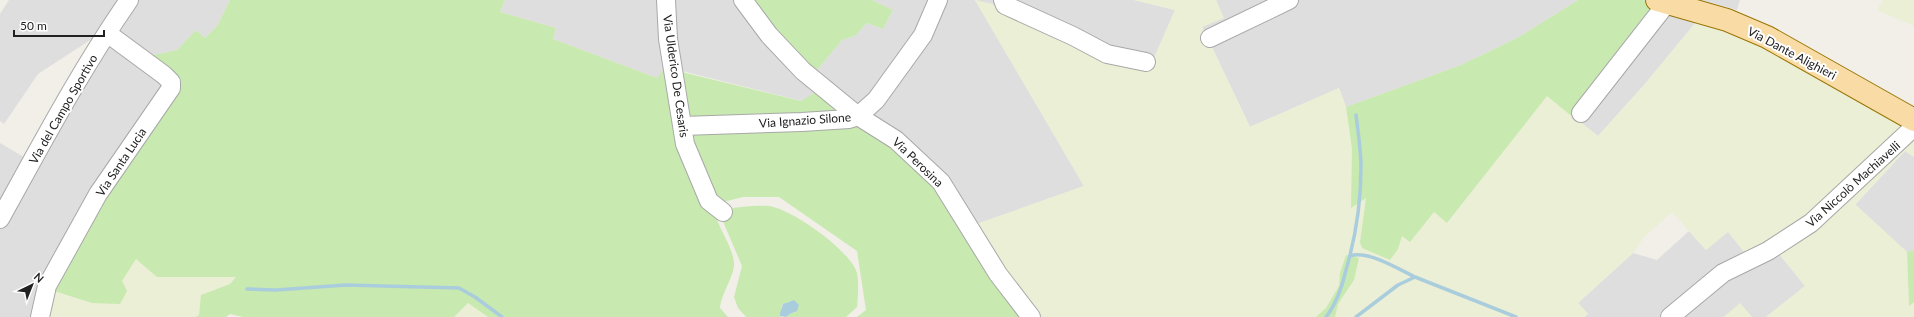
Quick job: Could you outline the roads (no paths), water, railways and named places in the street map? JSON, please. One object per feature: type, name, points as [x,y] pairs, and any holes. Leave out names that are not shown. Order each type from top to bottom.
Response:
[{"type":"main road","name":"Via Dante Alighieri","points":[[1662,1],[1727,20],[1767,37],[1906,116]]},
{"type":"street","name":"Via del Campo Sportivo","points":[[0,219],[46,136],[107,33],[129,0]]},
{"type":"street","name":"Via Ulderico De Cesaris","points":[[666,0],[668,39],[685,144],[709,201],[723,212]]},
{"type":"street","name":"Via Perosina","points":[[743,0],[769,35],[803,71],[858,116],[896,140],[941,182],[998,274],[1031,317]]},
{"type":"street","name":"Via Ignazio Silone","points":[[682,126],[810,122],[849,119],[858,116],[876,100],[923,35],[938,0]]},
{"type":"street","points":[[1003,0],[1005,5],[1022,14],[1073,36],[1107,54],[1146,62]]},
{"type":"street","points":[[1210,38],[1289,0]]},
{"type":"street","points":[[1581,113],[1662,1]]},
{"type":"street","name":"Via Santa Lucia","points":[[40,317],[47,286],[98,194],[171,88],[171,82],[164,75],[107,33]]},
{"type":"street","name":"Via Niccolò Machiavelli","points":[[1670,317],[1723,273],[1768,251],[1811,223],[1914,127]]},
{"type":"water","points":[[794,300],[799,305],[797,311],[786,317],[780,316],[783,304]]},
{"type":"waterway","points":[[1326,317],[1341,289],[1353,244],[1357,219],[1361,167],[1356,115]]},
{"type":"waterway","points":[[1350,256],[1357,255],[1374,258],[1392,265],[1415,277]]},
{"type":"waterway","points":[[1356,317],[1398,285],[1415,277],[1516,317]]},
{"type":"waterway","points":[[247,289],[276,290],[346,285],[459,288],[475,297],[502,317]]}]
